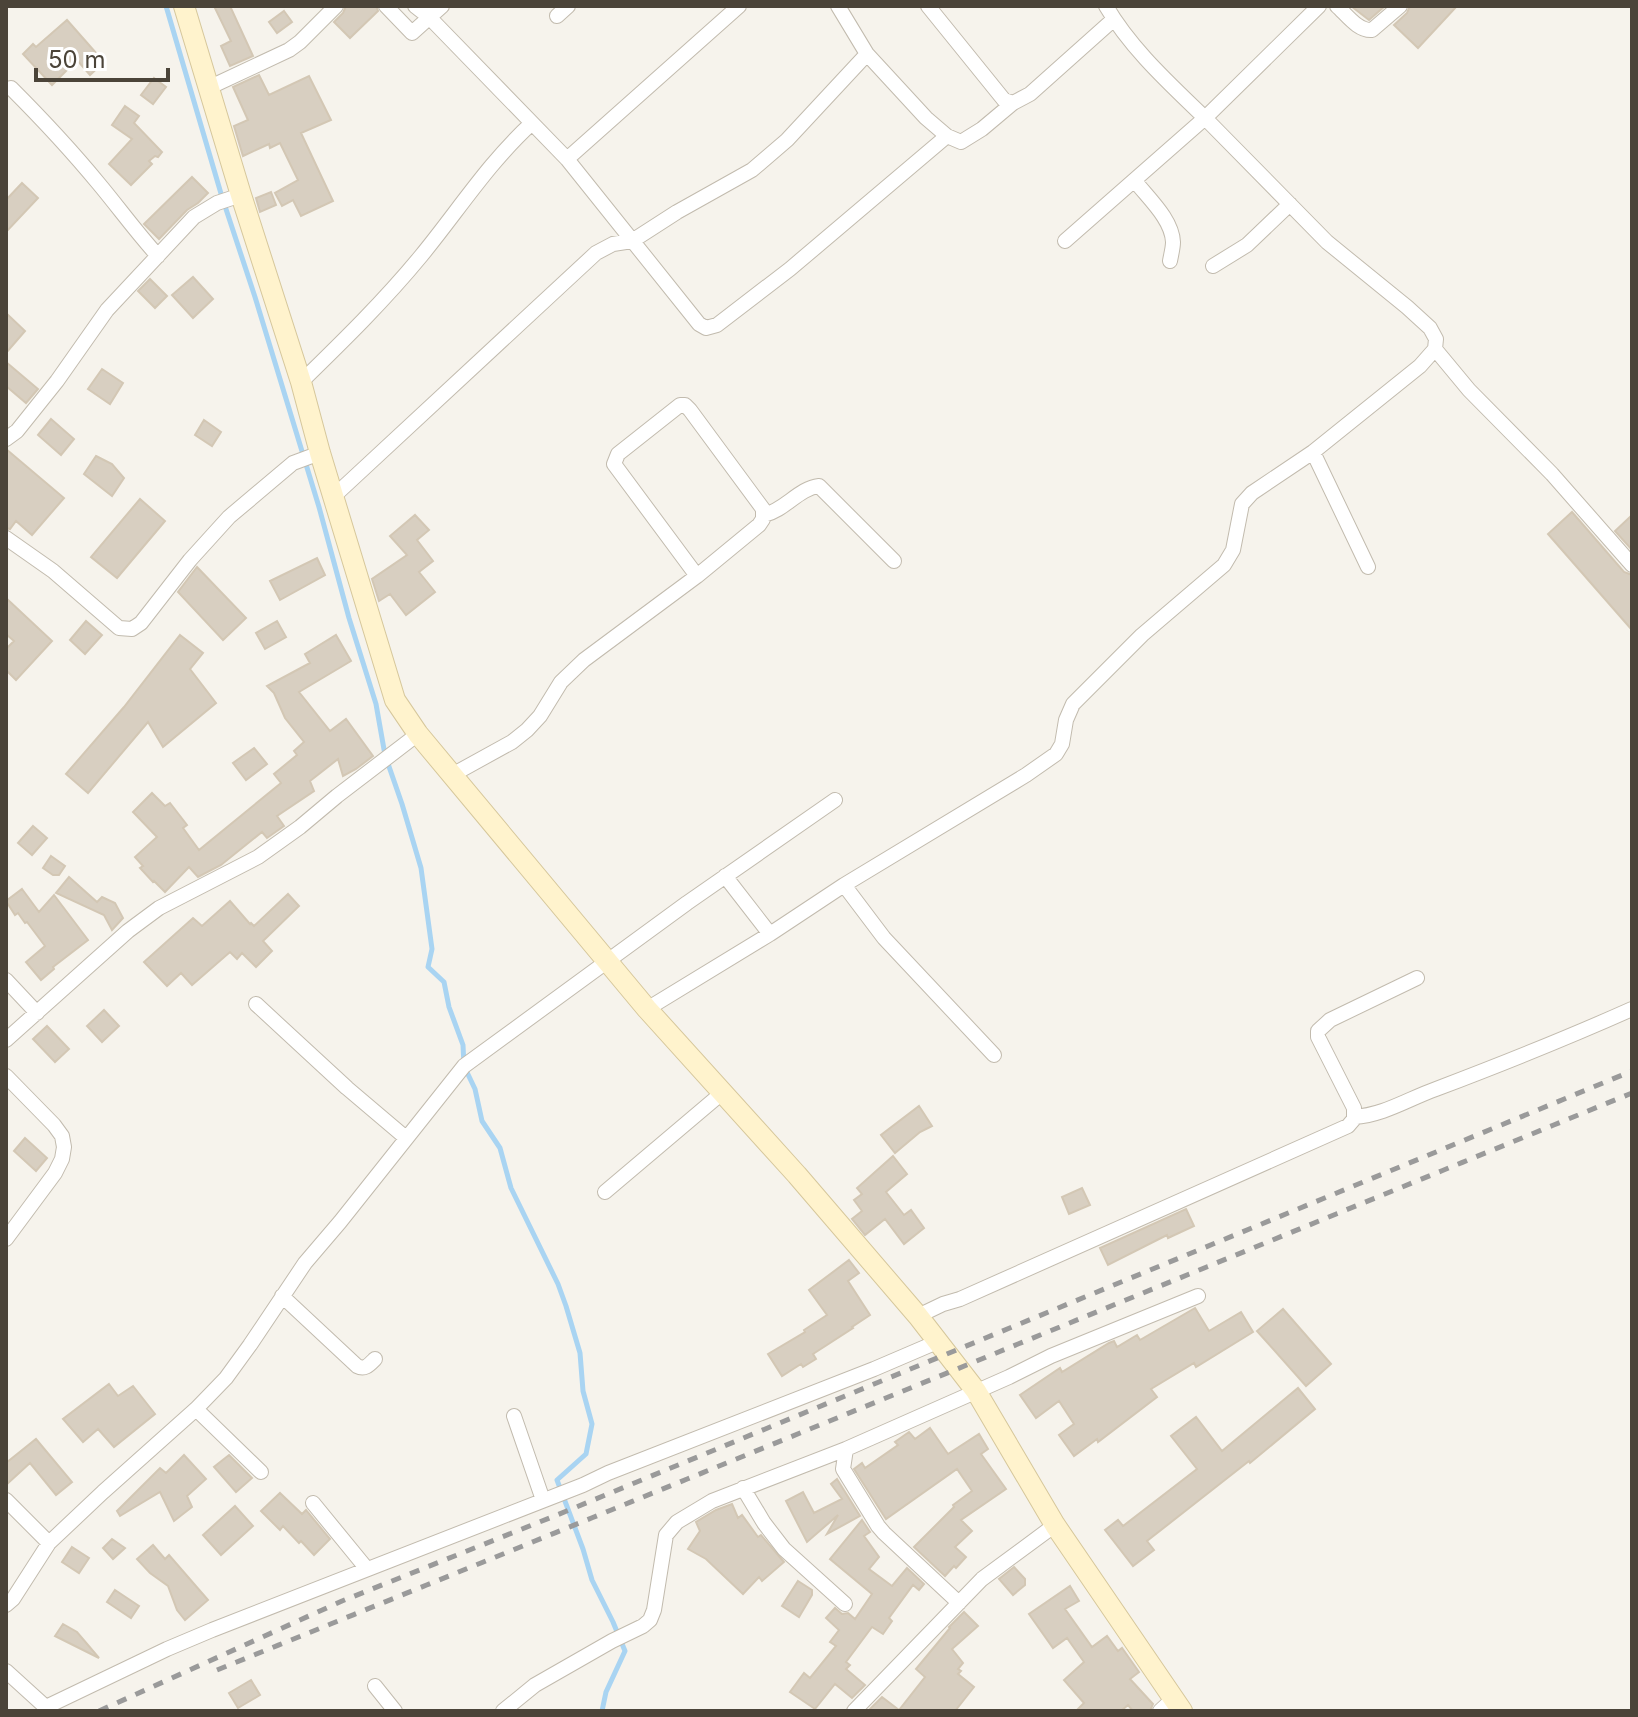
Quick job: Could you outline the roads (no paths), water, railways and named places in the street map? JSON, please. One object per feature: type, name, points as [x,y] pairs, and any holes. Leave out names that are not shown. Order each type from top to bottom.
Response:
[{"type":"street","points":[[184,6],[301,382],[316,455],[333,497],[395,700],[418,734],[608,963],[816,1197],[918,1316],[976,1391],[1055,1525],[1172,1707]]},
{"type":"street","points":[[208,88],[289,50],[336,6]]},
{"type":"street","points":[[386,6],[412,33],[442,6]]},
{"type":"street","points":[[415,6],[567,159],[699,324],[706,328],[717,325],[790,269],[947,136]]},
{"type":"street","points":[[567,159],[739,6]]},
{"type":"street","points":[[647,1009],[1056,754],[1062,744],[1069,713],[1079,697],[1142,635],[1224,565],[1233,550],[1242,504],[1252,493],[1313,452],[1420,366],[1435,349],[1436,339],[1430,328],[1327,242],[1144,56],[1110,13],[1030,94],[961,142],[947,136],[926,118],[867,54],[838,6]]},
{"type":"street","points":[[928,6],[1004,100],[1013,103]]},
{"type":"street","points":[[1065,241],[1205,118],[1319,6]]},
{"type":"street","points":[[1337,6],[1367,31],[1400,6]]},
{"type":"street","points":[[333,497],[596,253],[613,244],[632,241],[752,170],[787,140],[867,54]]},
{"type":"street","points":[[11,88],[59,136],[158,256]]},
{"type":"street","points":[[301,382],[375,308],[509,144],[532,123]]},
{"type":"street","points":[[1135,181],[1171,230],[1170,261]]},
{"type":"street","points":[[6,439],[17,431],[57,381],[107,310],[194,217],[217,203],[241,195]]},
{"type":"street","points":[[1213,266],[1247,245],[1290,204]]},
{"type":"street","points":[[1435,349],[1469,390],[1552,474],[1632,565]]},
{"type":"street","points":[[452,775],[512,742],[527,730],[540,716],[561,682],[584,660],[697,576],[759,525],[764,515],[763,509],[690,410],[680,405],[616,456],[614,464],[697,576]]},
{"type":"street","points":[[1313,452],[1368,567]]},
{"type":"street","points":[[6,538],[53,571],[119,628],[132,629],[141,623],[190,560],[229,517],[293,463],[316,455]]},
{"type":"street","points":[[764,515],[777,510],[814,485],[819,486],[894,561]]},
{"type":"street","points":[[6,1040],[128,931],[159,908],[258,857],[418,734]]},
{"type":"street","points":[[6,1605],[49,1543],[226,1378],[305,1263],[464,1066],[835,800]]},
{"type":"street","points":[[725,876],[770,934]]},
{"type":"street","points":[[844,885],[884,938],[994,1055]]},
{"type":"street","points":[[918,1316],[1348,1126],[1353,1122],[1354,1108],[1318,1037],[1318,1031],[1330,1020],[1417,978]]},
{"type":"street","points":[[6,980],[37,1013]]},
{"type":"street","points":[[256,1004],[406,1138]]},
{"type":"street","points":[[1354,1117],[1380,1113],[1632,1009]]},
{"type":"street","points":[[6,1076],[54,1125],[62,1136],[64,1147],[55,1173],[6,1239]]},
{"type":"street","points":[[605,1192],[722,1093]]},
{"type":"street","points":[[282,1296],[357,1366],[366,1367],[375,1359]]},
{"type":"street","points":[[503,1711],[535,1685],[650,1620],[666,1535],[677,1522],[712,1501],[846,1449],[1051,1356],[1198,1296]]},
{"type":"street","points":[[6,1671],[48,1709],[178,1644],[937,1342]]},
{"type":"street","points":[[196,1409],[261,1472]]},
{"type":"street","points":[[514,1416],[547,1499]]},
{"type":"street","points":[[846,1449],[843,1469],[878,1526],[959,1603]]},
{"type":"street","points":[[743,1488],[784,1549],[845,1604]]},
{"type":"street","points":[[6,1500],[49,1543]]},
{"type":"street","points":[[313,1503],[367,1569]]},
{"type":"street","points":[[854,1711],[982,1579],[1055,1525]]},
{"type":"street","points":[[375,1686],[395,1711]]},
{"type":"waterway","points":[[166,6],[319,507],[376,704],[385,755],[421,868],[432,949],[428,967],[444,982],[449,1007],[463,1045],[464,1066],[475,1089],[482,1121],[500,1148],[511,1188],[558,1284],[580,1353],[583,1391],[592,1424],[586,1454],[557,1480],[592,1580],[625,1651],[606,1692],[602,1711]]},
{"type":"railway","points":[[99,1711],[342,1601],[1632,1071]]},
{"type":"railway","points":[[217,1670],[1632,1093]]}]
